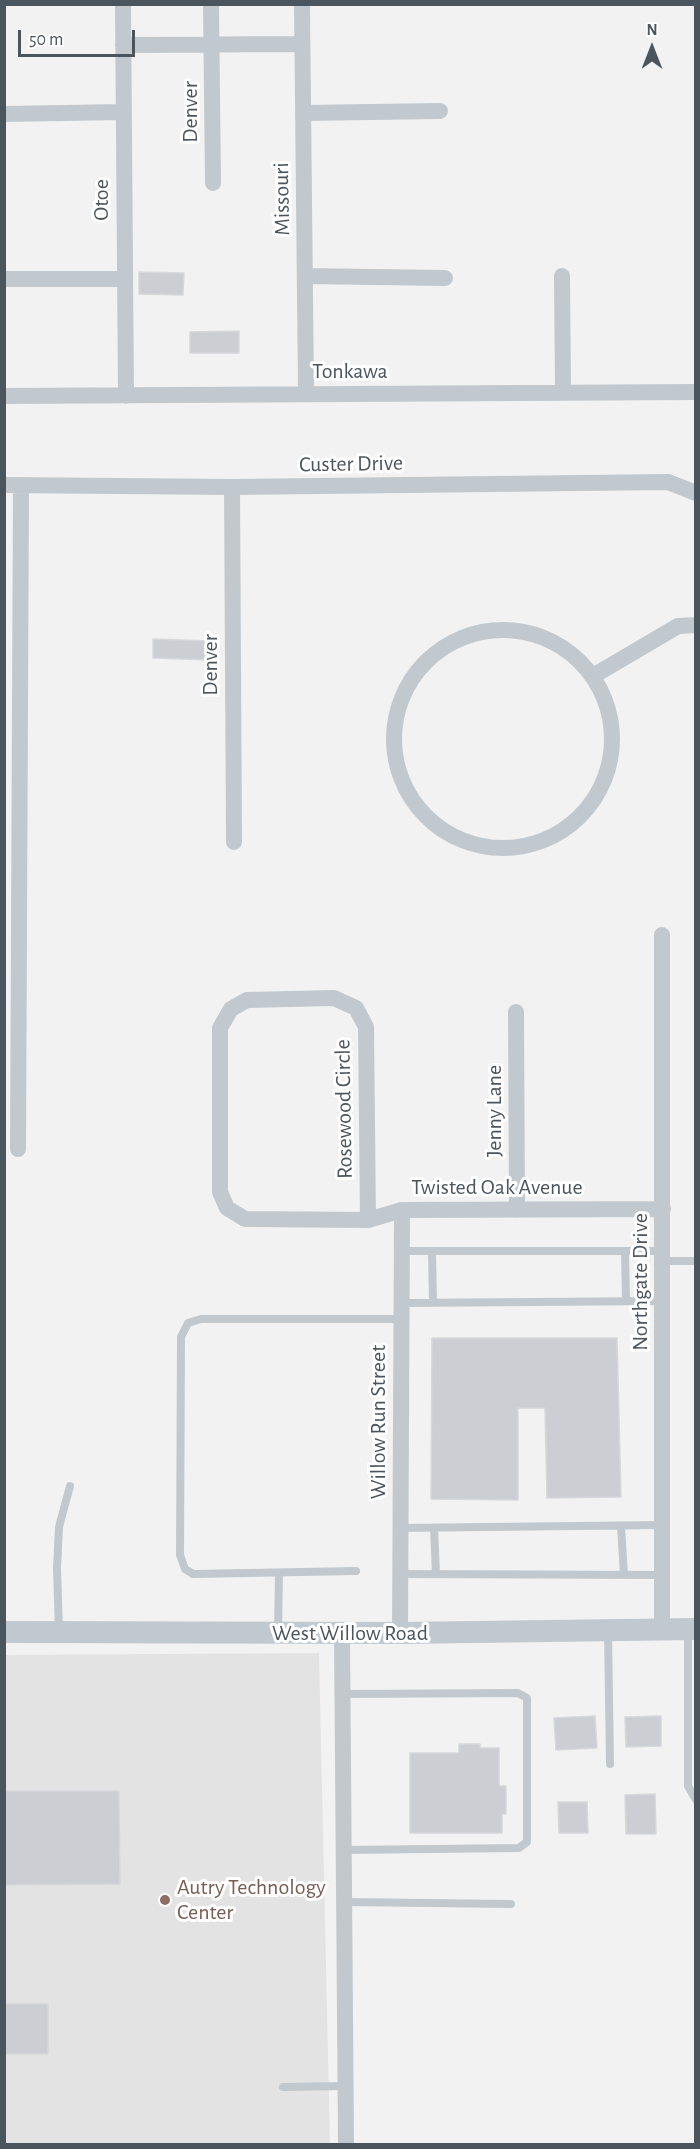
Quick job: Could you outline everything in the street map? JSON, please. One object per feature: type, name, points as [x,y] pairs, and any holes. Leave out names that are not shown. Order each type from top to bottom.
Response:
[{"type":"main road","name":"West Willow Road","points":[[4,1632],[400,1633],[692,1629]]},
{"type":"street","name":"Otoe","points":[[123,4],[126,396]]},
{"type":"street","name":"Denver","points":[[212,4],[213,183]]},
{"type":"street","name":"Missouri","points":[[302,4],[306,393]]},
{"type":"street","points":[[123,45],[301,44]]},
{"type":"street","points":[[303,112],[440,111]]},
{"type":"street","points":[[4,114],[124,112]]},
{"type":"street","points":[[305,276],[445,278]]},
{"type":"street","points":[[562,276],[563,392]]},
{"type":"street","points":[[4,279],[124,279]]},
{"type":"street","name":"Tonkawa","points":[[4,396],[696,392]]},
{"type":"street","name":"Custer Drive","points":[[13,485],[231,487],[668,482],[696,493]]},
{"type":"street","points":[[13,485],[18,1149]]},
{"type":"street","name":"Denver","points":[[231,487],[234,842]]},
{"type":"street","points":[[593,676],[678,626],[696,625]]},
{"type":"street","points":[[511,630],[548,639],[579,661],[593,676],[602,692],[611,722],[610,760],[597,796],[572,824],[538,843],[485,847],[449,835],[419,811],[396,768],[393,730],[403,693],[439,650],[473,633],[511,630]]},
{"type":"street","name":"Northgate Drive","points":[[662,935],[662,1630]]},
{"type":"street","name":"Rosewood Circle","points":[[227,1208],[220,1192],[220,1028],[231,1009],[247,1000],[334,998],[356,1008],[366,1026],[368,1220]]},
{"type":"street","name":"Jenny Lane","points":[[516,1012],[517,1210]]},
{"type":"street","name":"Twisted Oak Avenue","points":[[227,1208],[245,1219],[368,1220],[402,1210],[663,1209]]},
{"type":"street","name":"Willow Run Street","points":[[400,1633],[402,1210]]},
{"type":"street","points":[[342,1633],[346,2145]]},
{"type":"lane","points":[[402,1251],[625,1251],[696,1261]]},
{"type":"lane","points":[[432,1251],[433,1302]]},
{"type":"lane","points":[[625,1251],[626,1301]]},
{"type":"lane","points":[[356,1571],[193,1574],[185,1569],[180,1555],[181,1337],[188,1323],[201,1319],[402,1311],[433,1302],[663,1301]]},
{"type":"lane","points":[[59,1632],[57,1568],[59,1527],[70,1486]]},
{"type":"lane","points":[[400,1528],[662,1525]]},
{"type":"lane","points":[[621,1526],[624,1575]]},
{"type":"lane","points":[[434,1528],[436,1574]]},
{"type":"lane","points":[[278,1632],[279,1573]]},
{"type":"lane","points":[[400,1574],[662,1575]]},
{"type":"lane","points":[[692,1629],[688,1786],[696,1800]]},
{"type":"lane","points":[[608,1630],[610,1764]]},
{"type":"lane","points":[[342,1694],[518,1693],[527,1698],[527,1842],[519,1848],[344,1850]]},
{"type":"lane","points":[[344,1902],[511,1904]]},
{"type":"lane","points":[[283,2087],[345,2086]]},
{"type":"shaded area","name":"Autry Technology Center","points":[[319,1653],[330,2144],[5,2144],[4,1655]]},
{"type":"building","points":[[139,272],[184,273],[183,295],[139,294]]},
{"type":"building","points":[[239,331],[239,353],[190,353],[190,332]]},
{"type":"building","points":[[153,639],[209,641],[209,660],[153,658]]},
{"type":"building","points":[[432,1338],[617,1338],[621,1497],[547,1498],[545,1408],[518,1408],[518,1500],[431,1499]]},
{"type":"building","points":[[595,1716],[597,1748],[556,1750],[554,1718]]},
{"type":"building","points":[[661,1716],[661,1746],[626,1747],[625,1717]]},
{"type":"building","points":[[459,1744],[480,1744],[480,1748],[499,1748],[499,1786],[506,1786],[506,1814],[502,1814],[502,1833],[410,1833],[410,1753],[459,1753]]},
{"type":"building","points":[[4,1791],[119,1791],[120,1884],[4,1885]]},
{"type":"building","points":[[655,1794],[656,1834],[626,1834],[625,1795]]},
{"type":"building","points":[[558,1802],[587,1802],[588,1833],[559,1833]]},
{"type":"building","points":[[4,2004],[48,2004],[48,2054],[4,2054]]},
{"type":"place","name":"Autry Technology Center","points":[[165,1900]]}]
